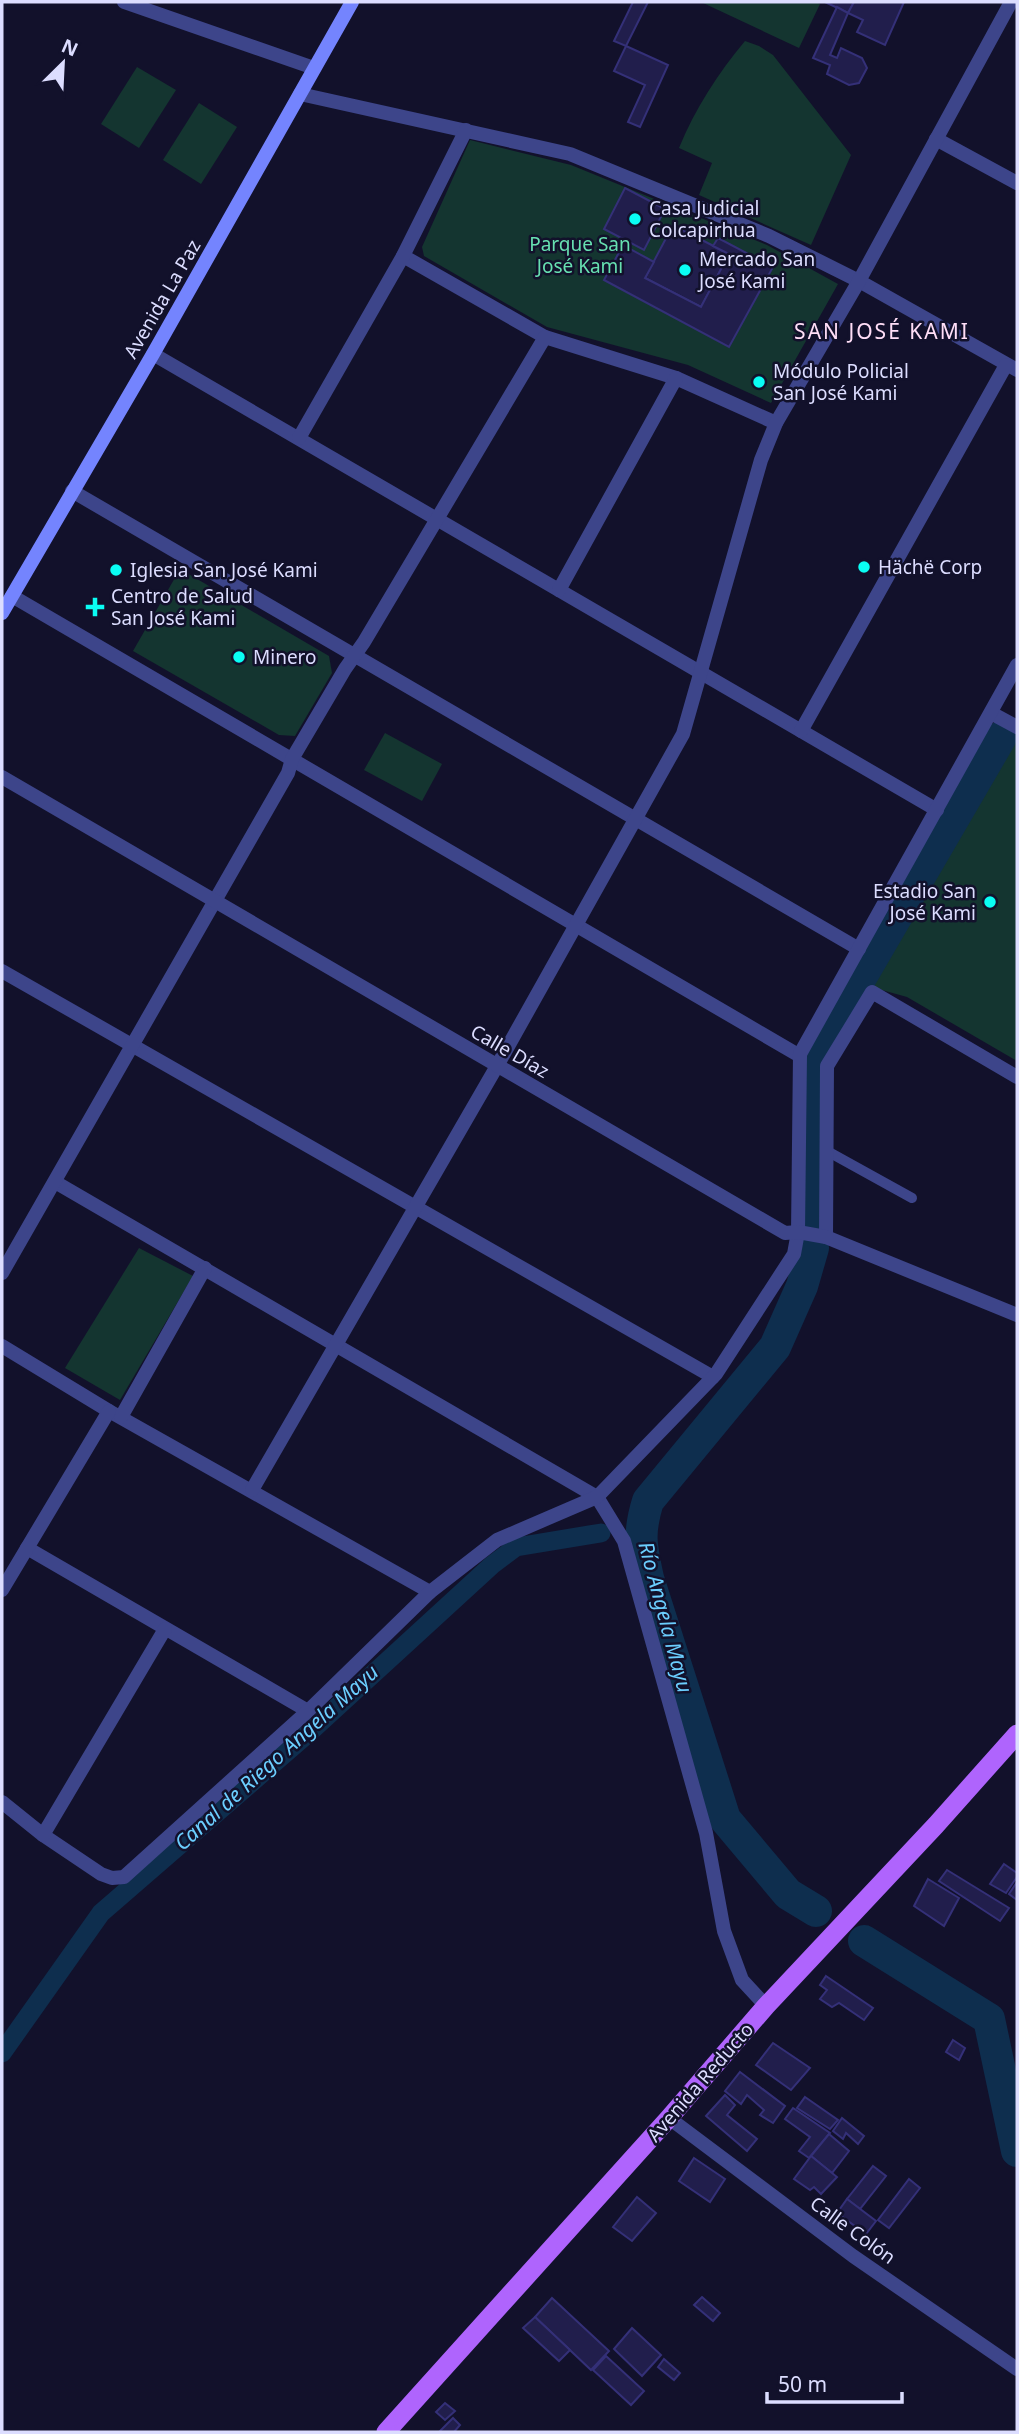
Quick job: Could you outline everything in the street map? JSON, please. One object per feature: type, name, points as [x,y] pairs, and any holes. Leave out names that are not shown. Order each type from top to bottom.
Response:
[{"type":"main road","name":"Avenida La Paz","points":[[2,610],[153,354],[352,2]]},
{"type":"main road","name":"Avenida Reducto","points":[[386,2432],[669,2118],[765,2006],[936,1825],[1017,1734]]},
{"type":"street","points":[[124,2],[314,68]]},
{"type":"street","points":[[253,1490],[497,1066],[683,734],[761,460],[776,423],[859,281],[1011,2]]},
{"type":"street","points":[[300,94],[569,154],[769,236],[859,281],[1012,367],[802,731]]},
{"type":"street","points":[[299,438],[403,256],[466,130]]},
{"type":"street","points":[[936,139],[1017,183]]},
{"type":"street","points":[[403,256],[545,337],[676,378],[776,423]]},
{"type":"street","points":[[2,1273],[288,773],[292,759],[545,337]]},
{"type":"street","points":[[153,354],[937,810]]},
{"type":"street","points":[[559,590],[676,378]]},
{"type":"street","points":[[72,491],[859,949]]},
{"type":"street","points":[[12,596],[800,1056]]},
{"type":"street","points":[[2,1802],[43,1835],[101,1874],[112,1878],[124,1877],[308,1711],[430,1592],[497,1540],[597,1497],[713,1377],[794,1254],[798,1232],[800,1056],[1017,666]]},
{"type":"street","points":[[991,713],[1017,727]]},
{"type":"street","name":"Calle Díaz","points":[[2,777],[785,1233],[798,1232],[826,1237],[1017,1315]]},
{"type":"street","points":[[2,971],[713,1377]]},
{"type":"street","points":[[826,1237],[827,1066],[872,992],[1017,1077]]},
{"type":"street","points":[[55,1182],[597,1497],[624,1541],[706,1832],[724,1931],[742,1980],[765,2006]]},
{"type":"street","points":[[2,1590],[205,1268]]},
{"type":"street","points":[[2,1346],[115,1414],[430,1592]]},
{"type":"street","points":[[27,1548],[308,1711]]},
{"type":"street","points":[[43,1835],[165,1629]]},
{"type":"street","name":"Calle Colón","points":[[669,2118],[853,2256],[1017,2369]]},
{"type":"lane","points":[[827,1151],[912,1198]]},
{"type":"green space","points":[[701,2],[816,2],[820,4],[799,48]]},
{"type":"green space","points":[[745,41],[773,55],[851,155],[811,245],[699,195],[712,163],[679,148],[708,92]]},
{"type":"green space","points":[[137,67],[176,90],[139,148],[101,124]]},
{"type":"green space","points":[[199,103],[237,127],[201,184],[163,160]]},
{"type":"green space","name":"Parque San José Kami","points":[[470,140],[571,165],[767,245],[838,284],[771,403],[688,365],[547,327],[424,256],[422,247]]},
{"type":"green space","points":[[180,569],[329,656],[332,673],[295,736],[279,735],[133,651]]},
{"type":"green space","points":[[995,723],[1017,734],[1017,1061],[907,997],[871,987],[857,999],[841,992]]},
{"type":"green space","points":[[385,733],[442,764],[422,801],[364,770]]},
{"type":"green space","points":[[139,1248],[193,1276],[120,1400],[65,1368]]},
{"type":"building","points":[[633,2],[648,2],[626,46],[614,41]]},
{"type":"building","points":[[825,2],[854,2],[848,13]]},
{"type":"building","points":[[854,2],[904,2],[885,45],[857,32],[863,20],[848,13]]},
{"type":"building","points":[[837,7],[848,13],[830,55],[837,58],[841,48],[862,58],[867,68],[859,83],[849,85],[827,74],[830,65],[813,58]]},
{"type":"building","points":[[626,46],[668,65],[640,127],[628,122],[645,85],[614,71]]},
{"type":"building","name":"Casa Judicial Colcapirhua","points":[[625,188],[665,209],[644,250],[604,229]]},
{"type":"building","name":"Mercado San José Kami","points":[[673,225],[729,254],[701,307],[645,278]]},
{"type":"building","points":[[718,238],[773,267],[729,347],[604,280],[623,245],[654,262],[645,278],[701,307],[729,254],[713,246]]},
{"type":"building","points":[[1004,1864],[1017,1873],[1006,1893],[990,1884]]},
{"type":"building","points":[[947,1870],[1009,1908],[1000,1921],[939,1881]]},
{"type":"building","points":[[928,1879],[959,1898],[944,1926],[914,1906]]},
{"type":"building","points":[[1017,1882],[1017,1900],[1009,1894]]},
{"type":"building","points":[[826,1976],[873,2008],[864,2020],[839,2003],[832,2007],[820,1999],[827,1990],[820,1985]]},
{"type":"building","points":[[953,2040],[965,2048],[959,2060],[946,2052]]},
{"type":"building","points":[[773,2043],[810,2068],[791,2090],[756,2065]]},
{"type":"building","points":[[740,2072],[785,2106],[773,2123],[760,2115],[764,2110],[747,2095],[741,2104],[725,2091]]},
{"type":"building","points":[[725,2095],[735,2105],[727,2115],[757,2139],[747,2151],[706,2116]]},
{"type":"building","points":[[805,2097],[838,2120],[830,2129],[797,2108]]},
{"type":"building","points":[[793,2108],[830,2133],[809,2158],[799,2151],[810,2137],[785,2119]]},
{"type":"building","points":[[842,2118],[864,2136],[858,2144],[846,2133],[843,2139],[833,2131]]},
{"type":"building","points":[[829,2134],[849,2151],[832,2173],[811,2156]]},
{"type":"building","points":[[811,2156],[837,2177],[821,2194],[814,2187],[810,2190],[794,2179]]},
{"type":"building","points":[[694,2158],[725,2179],[710,2202],[679,2181]]},
{"type":"building","points":[[873,2166],[886,2176],[860,2209],[847,2199]]},
{"type":"building","points":[[909,2179],[920,2188],[889,2228],[878,2220]]},
{"type":"building","points":[[637,2197],[656,2213],[632,2241],[613,2227]]},
{"type":"building","points":[[847,2199],[876,2221],[866,2234],[837,2213]]},
{"type":"building","points":[[702,2297],[720,2313],[713,2321],[694,2305]]},
{"type":"building","points":[[552,2298],[609,2351],[591,2370],[535,2317]]},
{"type":"building","points":[[535,2317],[570,2350],[559,2361],[523,2328]]},
{"type":"building","points":[[632,2328],[661,2355],[642,2376],[614,2349]]},
{"type":"building","points":[[606,2356],[644,2391],[631,2405],[593,2370]]},
{"type":"building","points":[[664,2359],[680,2373],[674,2380],[658,2367]]},
{"type":"building","points":[[445,2403],[455,2411],[445,2420],[436,2412]]},
{"type":"building","points":[[453,2418],[460,2425],[454,2432],[439,2432]]},
{"type":"waterway","name":"Río Angela Mayu","points":[[814,1218],[814,1058],[1001,737]]},
{"type":"waterway","name":"Río Angela Mayu","points":[[813,1248],[802,1286],[775,1347],[648,1501],[642,1540],[648,1578],[725,1819],[788,1894],[816,1911]]},
{"type":"waterway","name":"Canal de Riego Angela Mayu","points":[[2,2053],[101,1913],[312,1730],[492,1565],[516,1547],[601,1533]]},
{"type":"waterway","name":"Río Angela Mayu","points":[[864,1941],[989,2019],[1017,2151]]},
{"type":"place","name":"Casa Judicial Colcapirhua","points":[[635,219]]},
{"type":"place","name":"Mercado San José Kami","points":[[685,270]]},
{"type":"place","name":"Módulo Policial San José Kami","points":[[759,382]]},
{"type":"place","name":"Hächë Corp","points":[[864,567]]},
{"type":"place","name":"Iglesia San José Kami","points":[[116,570]]},
{"type":"place","name":"Centro de Salud San José Kami","points":[[95,607]]},
{"type":"place","name":"Minero","points":[[239,657]]},
{"type":"place","name":"Estadio San José Kami","points":[[990,902]]},
{"type":"district","name":"SAN JOSÉ KAMI","points":[[882,331]]}]
